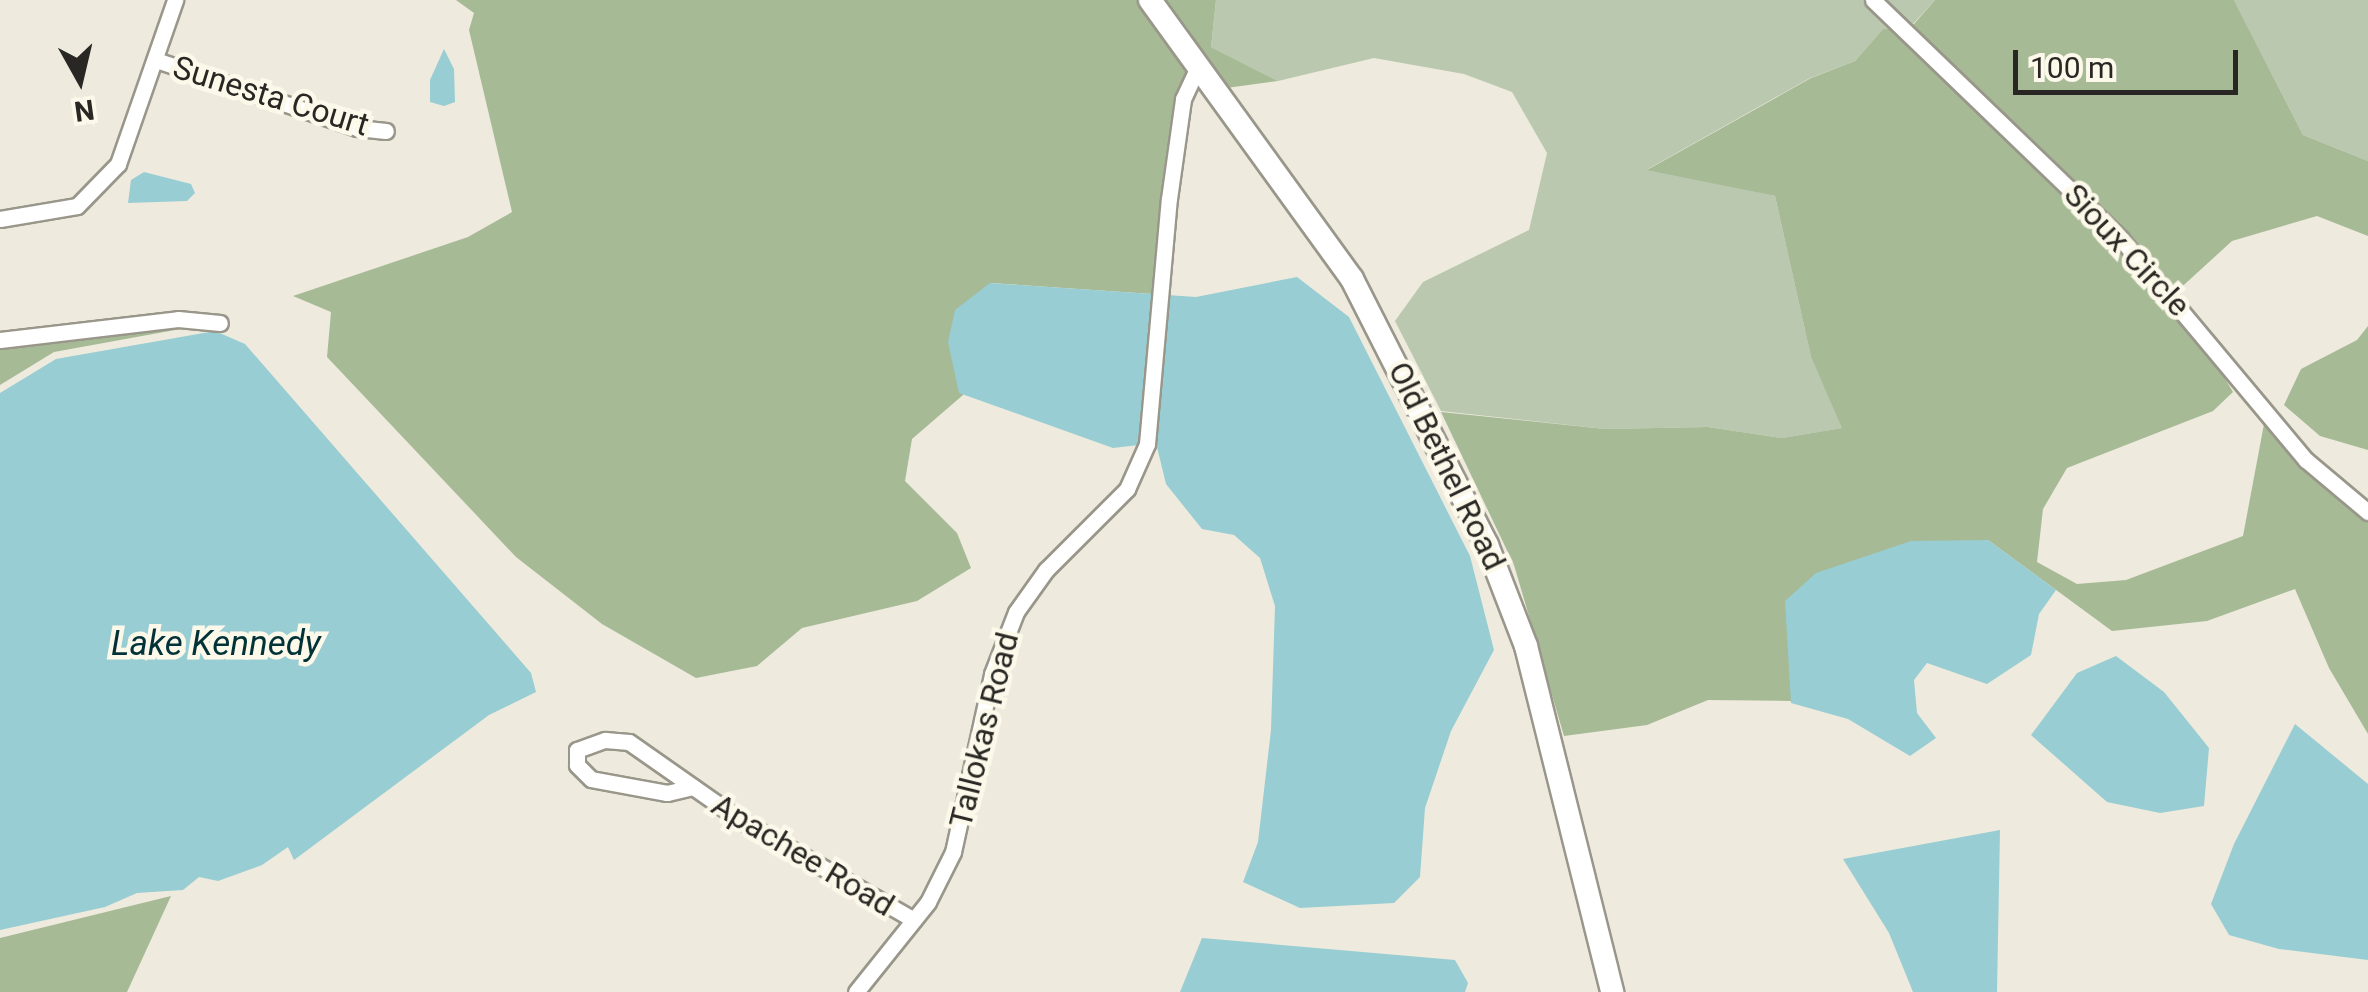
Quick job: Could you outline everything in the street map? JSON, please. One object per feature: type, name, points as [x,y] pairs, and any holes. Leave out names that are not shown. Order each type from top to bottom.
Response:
[{"type":"street","points":[[0,218],[77,206],[100,186],[128,146],[174,0]]},
{"type":"street","name":"Old Bethel Road","points":[[1150,0],[1196,71],[1352,279],[1487,545],[1526,646],[1612,992]]},
{"type":"street","name":"Sioux Circle","points":[[1873,0],[2121,239],[2306,460],[2368,512]]},
{"type":"street","name":"Sunesta Court","points":[[156,60],[356,128],[386,131]]},
{"type":"street","name":"Tallokas Road","points":[[856,992],[914,920],[953,852],[992,674],[1016,612],[1046,570],[1127,489],[1148,444],[1170,199],[1183,100],[1196,71]]},
{"type":"street","points":[[0,340],[178,319],[220,323]]},
{"type":"street","name":"Apachee Road","points":[[693,787],[668,793],[591,779],[577,765],[576,750],[605,740],[629,742],[693,787],[914,920]]},
{"type":"green space","points":[[456,0],[1141,0],[1187,71],[1176,96],[1152,294],[991,283],[963,395],[912,439],[905,481],[957,533],[971,568],[917,601],[802,628],[757,666],[696,678],[602,624],[516,557],[327,357],[331,312],[293,296],[468,237],[512,212],[469,30],[474,13]]},
{"type":"green space","points":[[1159,0],[1216,0],[1211,47],[1278,81],[1219,89]]},
{"type":"green space","points":[[1216,0],[1935,0],[1913,24],[1883,29],[1855,61],[1810,78],[1648,169],[1775,196],[1811,357],[1843,428],[1782,438],[1708,427],[1605,429],[1441,411],[1395,321],[1423,282],[1529,230],[1547,153],[1512,92],[1464,74],[1374,58],[1278,81],[1211,47]]},
{"type":"green space","points":[[1935,0],[2234,0],[2303,135],[2368,161],[2368,236],[2317,216],[2232,241],[2174,294],[2233,392],[2213,411],[2067,468],[2043,509],[2037,562],[2077,584],[2126,580],[2243,536],[2264,424],[2368,522],[2368,734],[2329,668],[2295,589],[2207,621],[2112,631],[1988,540],[1791,663],[1791,701],[1708,700],[1647,725],[1564,736],[1514,565],[1441,412],[1605,429],[1708,427],[1782,438],[1842,428],[1811,357],[1775,196],[1647,170],[1811,78],[1855,61],[1883,29],[1914,24]]},
{"type":"green space","points":[[2234,0],[2368,0],[2368,161],[2303,135]]},
{"type":"green space","points":[[2368,326],[2368,450],[2320,436],[2284,405],[2301,369],[2357,340]]},
{"type":"green space","points":[[186,328],[54,352],[0,385],[0,349]]},
{"type":"green space","points":[[171,896],[127,992],[0,992],[0,938]]},
{"type":"water","points":[[444,49],[454,69],[455,102],[444,106],[430,102],[430,80]]},
{"type":"water","points":[[144,172],[191,184],[195,193],[187,201],[128,203],[131,180]]},
{"type":"water","points":[[1297,277],[1349,317],[1470,556],[1494,650],[1451,731],[1425,808],[1420,877],[1394,903],[1300,908],[1243,882],[1258,842],[1271,730],[1275,606],[1260,558],[1234,535],[1202,529],[1166,484],[1156,443],[1167,295],[1196,297]]},
{"type":"water","points":[[990,283],[1152,294],[1139,445],[1113,448],[959,393],[948,342],[955,310]]},
{"type":"water","name":"Lake Kennedy","points":[[215,331],[245,344],[531,673],[536,692],[489,715],[294,860],[288,847],[262,865],[218,881],[199,877],[183,890],[137,893],[105,907],[0,930],[0,393],[56,359]]},
{"type":"water","points":[[1988,540],[2056,590],[2039,614],[2031,655],[1987,684],[1927,663],[1914,680],[1917,713],[1936,738],[1910,756],[1848,719],[1791,703],[1785,601],[1816,573],[1911,541]]},
{"type":"water","points":[[2116,656],[2164,692],[2209,748],[2204,806],[2160,813],[2107,802],[2031,735],[2077,673]]},
{"type":"water","points":[[2295,724],[2368,784],[2368,960],[2279,949],[2229,935],[2211,904],[2234,844]]},
{"type":"water","points":[[2000,830],[1997,992],[1913,992],[1889,933],[1843,859]]},
{"type":"water","points":[[1202,938],[1455,960],[1468,983],[1465,992],[1180,992]]}]
